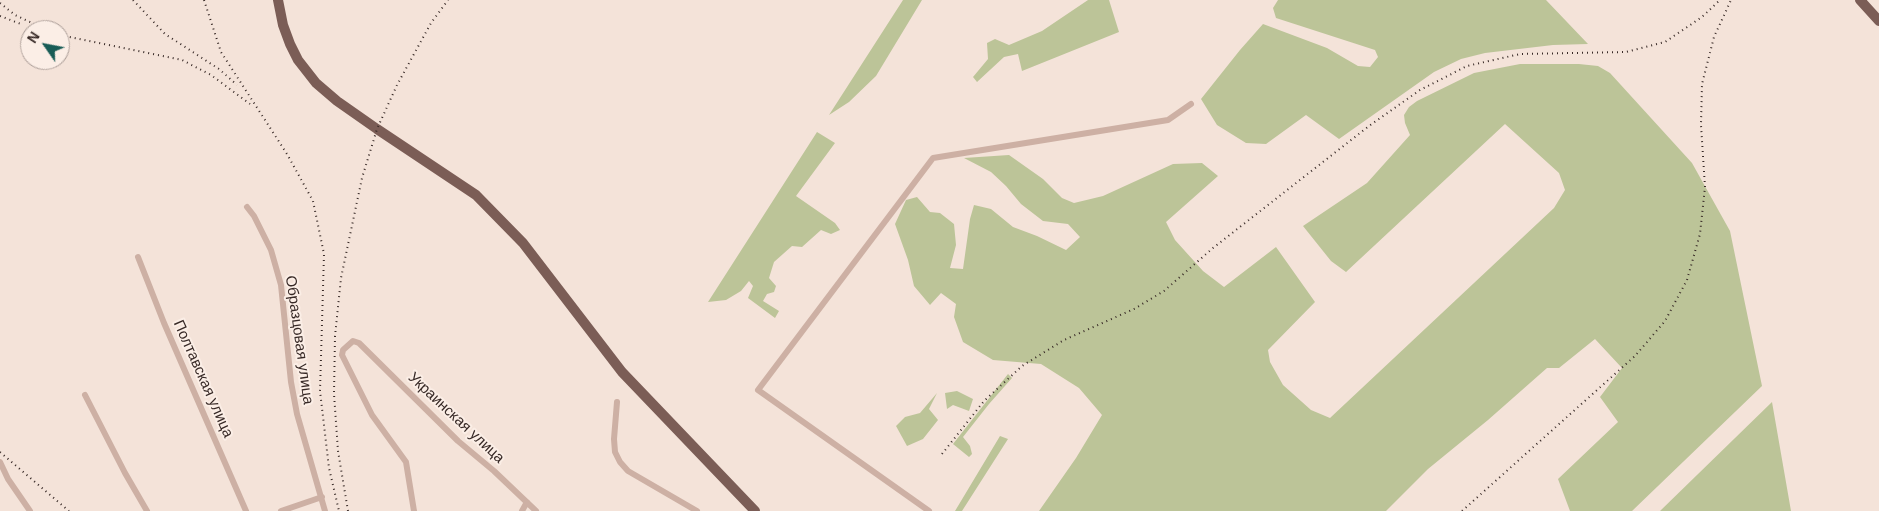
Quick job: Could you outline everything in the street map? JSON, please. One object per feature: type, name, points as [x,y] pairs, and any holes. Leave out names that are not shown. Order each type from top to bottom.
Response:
[{"type":"main road","points":[[278,0],[283,25],[290,44],[298,60],[316,83],[377,130],[476,195],[523,243],[622,372],[755,511]]},
{"type":"main road","points":[[1860,0],[1879,21]]},
{"type":"street","points":[[929,511],[758,390],[933,158],[1168,120],[1191,104]]},
{"type":"street","name":"Образцовая улица","points":[[247,206],[271,250],[281,285],[291,382],[297,414],[325,511]]},
{"type":"street","name":"Полтавская улица","points":[[138,257],[164,323],[246,511]]},
{"type":"street","name":"Украинская улица","points":[[414,511],[406,462],[372,415],[342,355],[343,350],[353,341],[359,343],[458,441],[494,471],[536,511]]},
{"type":"street","points":[[85,395],[147,511]]},
{"type":"street","points":[[617,402],[614,445],[620,462],[628,470],[697,511]]},
{"type":"street","points":[[0,462],[8,479],[30,511]]},
{"type":"street","points":[[281,511],[322,497]]},
{"type":"street","points":[[522,511],[526,502]]},
{"type":"green space","points":[[903,0],[922,0],[876,76],[849,102],[829,115]]},
{"type":"green space","points":[[1088,0],[1109,0],[1119,32],[1022,71],[1018,54],[1004,57],[977,82],[973,77],[988,59],[987,43],[995,39],[1009,45],[1042,31]]},
{"type":"green space","points":[[1278,0],[1546,0],[1588,44],[1553,45],[1485,53],[1461,59],[1434,72],[1339,139],[1306,115],[1266,144],[1246,143],[1217,125],[1201,99],[1263,24],[1327,48],[1358,66],[1370,67],[1378,57],[1375,50],[1276,18],[1273,8]]},
{"type":"green space","points":[[1520,64],[1579,64],[1598,66],[1610,73],[1692,163],[1730,231],[1762,386],[1632,511],[1570,511],[1558,479],[1618,422],[1600,397],[1622,368],[1595,339],[1559,368],[1547,368],[1428,469],[1386,511],[1039,511],[1076,458],[1102,415],[1079,388],[1041,364],[993,360],[963,342],[954,317],[956,304],[941,293],[930,305],[914,286],[908,260],[895,224],[906,200],[917,197],[930,212],[940,213],[954,224],[956,245],[950,268],[963,269],[970,219],[974,205],[991,209],[1013,227],[1066,250],[1080,237],[1068,224],[1043,221],[1021,204],[991,172],[964,158],[1009,155],[1043,179],[1062,198],[1074,203],[1103,196],[1173,164],[1202,163],[1218,176],[1166,222],[1175,240],[1203,271],[1224,287],[1276,247],[1315,302],[1268,350],[1270,362],[1283,385],[1311,410],[1330,418],[1554,208],[1565,190],[1559,173],[1505,124],[1346,272],[1331,261],[1303,226],[1367,183],[1410,135],[1404,115],[1409,107],[1417,101],[1474,73]]},
{"type":"green space","points":[[817,132],[835,143],[796,196],[835,223],[840,230],[831,234],[821,230],[802,247],[792,246],[774,262],[769,278],[776,286],[774,292],[767,294],[763,301],[779,311],[775,318],[748,298],[753,286],[749,281],[741,291],[726,300],[708,302]]},
{"type":"green space","points":[[1008,374],[1012,378],[963,437],[970,446],[972,454],[969,457],[953,444]]},
{"type":"green space","points":[[957,391],[973,399],[969,411],[953,405],[947,409],[945,393]]},
{"type":"green space","points":[[937,393],[929,409],[938,420],[923,439],[907,446],[896,426],[905,417],[920,413]]},
{"type":"green space","points":[[1772,402],[1791,511],[1660,511]]},
{"type":"green space","points":[[1000,436],[1008,439],[962,511],[955,511]]},
{"type":"railway","points":[[133,0],[165,34],[219,69],[237,85]]},
{"type":"railway","points":[[204,0],[221,52],[287,154],[313,201],[324,254],[320,391],[329,468],[339,511]]},
{"type":"railway","points":[[348,511],[338,451],[334,394],[335,336],[341,278],[362,178],[377,129],[397,85],[431,23],[448,0]]},
{"type":"railway","points":[[942,454],[984,401],[1022,366],[1064,340],[1134,309],[1164,291],[1213,248],[1369,126],[1420,90],[1467,66],[1520,54],[1626,52],[1665,42],[1702,17],[1720,0]]},
{"type":"railway","points":[[1462,511],[1635,356],[1665,321],[1687,280],[1700,234],[1705,187],[1701,125],[1702,84],[1714,37],[1731,0]]},
{"type":"railway","points":[[0,3],[15,15],[26,20]]},
{"type":"railway","points":[[0,16],[20,24]]},
{"type":"railway","points":[[70,37],[182,60],[211,75],[250,104]]},
{"type":"railway","points":[[0,452],[69,511]]}]
